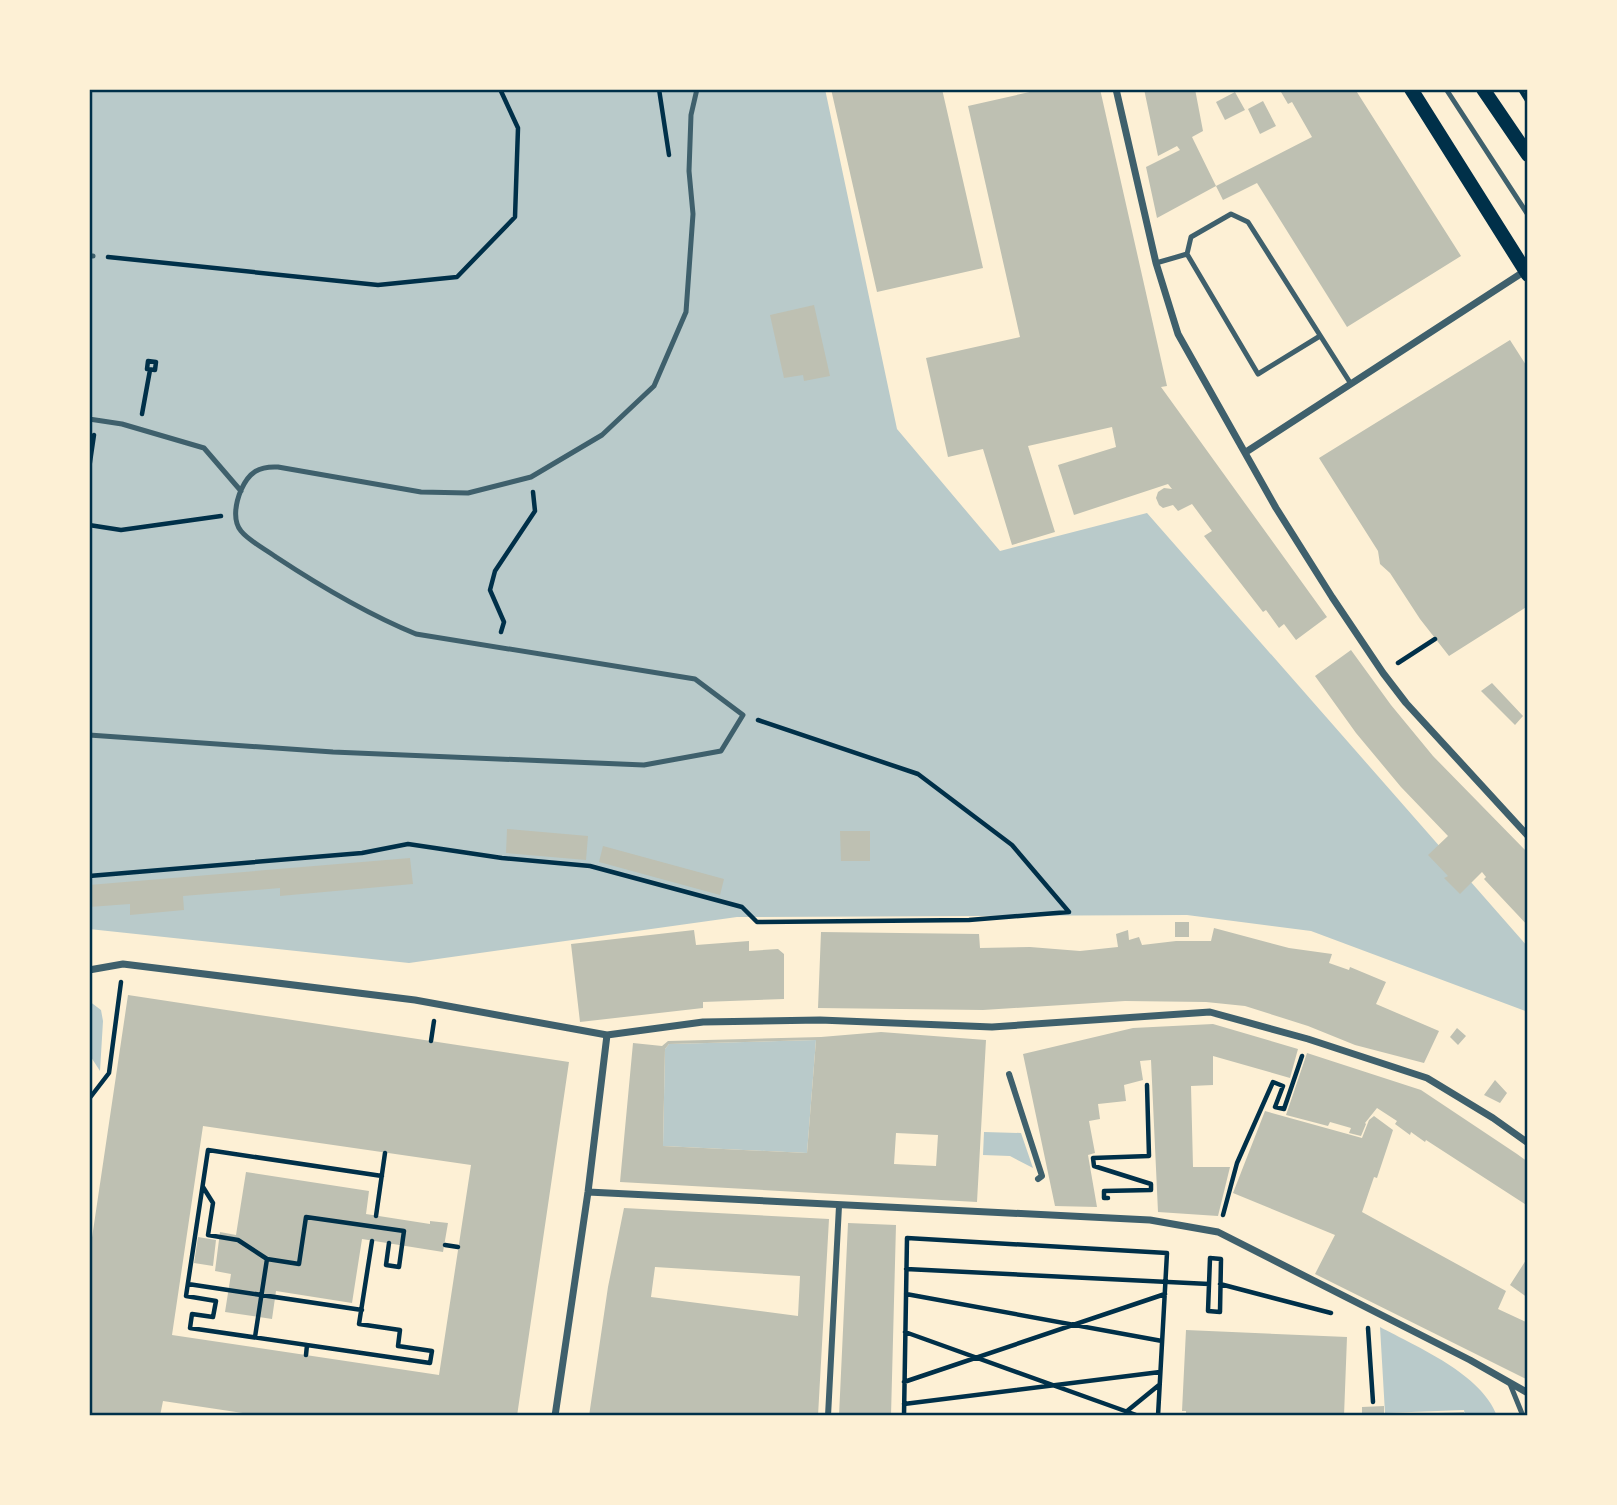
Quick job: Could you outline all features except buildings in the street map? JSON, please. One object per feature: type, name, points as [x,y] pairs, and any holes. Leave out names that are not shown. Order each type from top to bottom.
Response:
[{"type":"main road","points":[[1411,89],[1526,273]]},
{"type":"main road","points":[[1483,89],[1528,155]]},
{"type":"street","points":[[1116,89],[1156,263],[1178,334],[1276,508],[1383,673],[1414,713],[1528,836]]},
{"type":"street","points":[[1246,452],[1526,273]]},
{"type":"street","points":[[89,970],[123,964],[137,965],[415,1000],[607,1035],[704,1022],[820,1020],[992,1027],[1210,1012],[1308,1039],[1427,1078],[1528,1143]]},
{"type":"street","points":[[555,1416],[588,1192],[607,1035]]},
{"type":"street","points":[[1009,1074],[1042,1176],[1038,1179]]},
{"type":"street","points":[[588,1192],[1150,1220],[1218,1232],[1528,1393]]},
{"type":"street","points":[[828,1416],[839,1206]]},
{"type":"lane","points":[[89,734],[333,752],[644,765],[721,751],[743,715],[695,679],[416,634],[380,619],[261,547],[240,530],[235,514],[245,481],[263,466],[421,492],[468,493],[530,477],[602,435],[654,386],[686,312],[693,214],[689,171],[691,115],[696,89]]},
{"type":"lane","points":[[1446,89],[1528,215]]},
{"type":"lane","points":[[1321,336],[1258,374],[1187,254],[1191,237],[1231,214],[1248,222],[1321,336],[1351,384]]},
{"type":"lane","points":[[1156,263],[1187,254]]},
{"type":"lane","points":[[93,420],[139,429],[204,448],[241,492]]},
{"type":"lane","points":[[1509,1381],[1523,1416]]},
{"type":"path","points":[[91,256],[378,285],[457,277],[515,217],[518,128],[500,89]]},
{"type":"path","points":[[1520,89],[1528,102]]},
{"type":"path","points":[[139,429],[150,370]]},
{"type":"path","points":[[89,469],[93,420]]},
{"type":"path","points":[[496,648],[505,622],[491,590],[495,571],[535,511],[530,477]]},
{"type":"path","points":[[89,525],[121,530],[235,514]]},
{"type":"path","points":[[1383,673],[1435,639]]},
{"type":"path","points":[[89,876],[362,853],[408,844],[502,858],[590,866],[742,907],[757,922],[969,920],[1069,912],[1012,845],[918,774],[743,715]]},
{"type":"path","points":[[89,1099],[108,1073],[118,1005]]},
{"type":"path","points":[[1218,1232],[1237,1163],[1273,1082],[1283,1086],[1275,1107],[1284,1109],[1308,1039]]},
{"type":"path","points":[[1116,1200],[1104,1198],[1104,1191],[1151,1190],[1151,1184],[1094,1166],[1093,1158],[1149,1156],[1147,1085]]},
{"type":"path","points":[[372,1241],[359,1324],[400,1330],[398,1346],[432,1352],[430,1363],[190,1328],[192,1314],[214,1317],[216,1301],[186,1296],[208,1150],[382,1176]]},
{"type":"path","points":[[376,1216],[385,1153]]},
{"type":"path","points":[[202,1186],[213,1203],[208,1235],[238,1240],[267,1259],[299,1264],[306,1217],[404,1231],[399,1267],[386,1265],[389,1243]]},
{"type":"path","points":[[904,1416],[906,1238],[1167,1253],[1158,1416]]},
{"type":"path","points":[[445,1245],[458,1247]]},
{"type":"path","points":[[184,1258],[194,1259]]},
{"type":"path","points":[[1210,1258],[1221,1259],[1220,1284],[1220,1312],[1208,1311],[1210,1258]]},
{"type":"path","points":[[255,1337],[267,1259]]},
{"type":"path","points":[[906,1269],[1209,1284]]},
{"type":"path","points":[[188,1284],[362,1310]]},
{"type":"path","points":[[1220,1284],[1326,1311]]},
{"type":"path","points":[[906,1294],[1162,1341]]},
{"type":"path","points":[[904,1382],[1165,1294]]},
{"type":"path","points":[[905,1332],[1139,1416]]},
{"type":"path","points":[[1368,1337],[1373,1402]]},
{"type":"path","points":[[306,1355],[307,1345]]},
{"type":"path","points":[[904,1404],[1160,1372]]},
{"type":"path","points":[[1121,1416],[1159,1385]]},
{"type":"shaded area","points":[[89,89],[825,89],[897,429],[1000,551],[1147,513],[1528,947],[1528,1012],[1311,931],[1187,915],[737,917],[409,963],[89,929]]},
{"type":"shaded area","points":[[89,1001],[101,1010],[103,1021],[100,1071],[89,1054]]},
{"type":"shaded area","points":[[816,1040],[807,1153],[663,1146],[665,1049],[669,1044]]},
{"type":"shaded area","points":[[984,1132],[1021,1133],[1033,1168],[1010,1156],[983,1155]]},
{"type":"shaded area","points":[[1380,1327],[1447,1363],[1463,1375],[1478,1387],[1497,1416],[1465,1416],[1464,1410],[1385,1413]]}]
